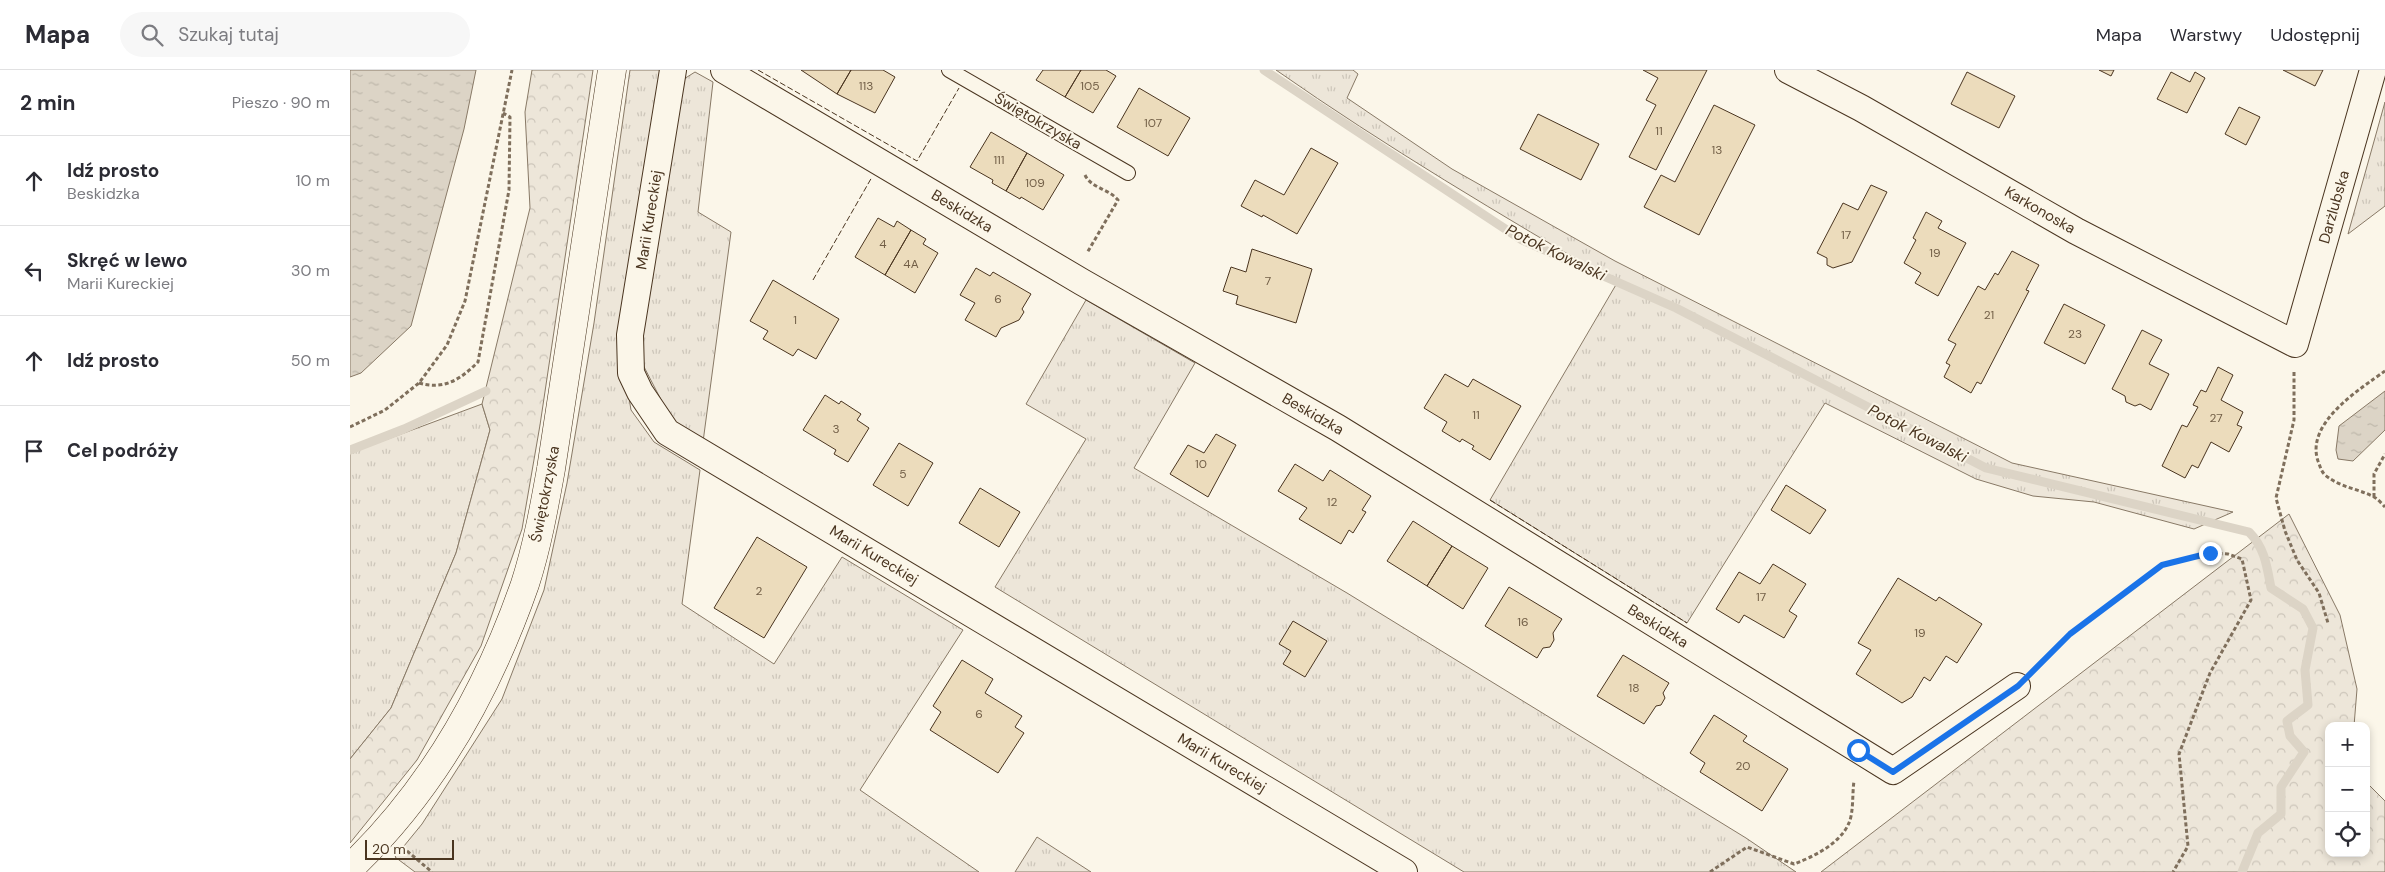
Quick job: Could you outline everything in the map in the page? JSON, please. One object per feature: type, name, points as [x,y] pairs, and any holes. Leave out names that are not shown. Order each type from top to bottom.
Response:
[{"type":"main road","name":"Świętokrzyska","points":[[350,868],[385,833],[432,772],[468,714],[502,642],[525,583],[540,527],[550,470],[612,70]]},
{"type":"street","name":"Marii Kureckiej","points":[[673,70],[630,335],[631,373],[640,392],[667,432],[1404,872]]},
{"type":"street","name":"Beskidzka","points":[[724,70],[1082,282],[1338,428],[1893,772],[2018,686]]},
{"type":"street","name":"Karkonoska","points":[[1788,70],[1861,108],[2076,231],[2295,344]]},
{"type":"street","name":"Darżlubska","points":[[2295,344],[2373,70]]},
{"type":"lane","name":"Świętokrzyska","points":[[949,70],[1128,173]]},
{"type":"path","points":[[350,427],[385,410],[419,384],[447,345],[465,301],[512,70]]},
{"type":"path","points":[[419,384],[432,387],[446,384],[462,378],[478,362],[509,190],[510,117],[503,113]]},
{"type":"path","points":[[1082,146],[1078,157],[1087,179],[1114,195],[1118,200],[1086,254],[1091,257]]},
{"type":"path","points":[[2295,344],[2294,420],[2276,498],[2284,531],[2297,560],[2318,593],[2328,623]]},
{"type":"path","points":[[2385,371],[2346,399],[2330,417],[2318,440],[2316,455],[2322,473],[2348,488],[2374,497],[2385,507]]},
{"type":"path","points":[[2374,497],[2374,474],[2385,454]]},
{"type":"path","points":[[2018,686],[2070,634],[2162,565],[2210,553],[2228,554],[2242,559],[2251,600],[2210,673],[2179,754],[2188,846],[2173,872]]},
{"type":"path","points":[[1710,872],[1747,847],[1794,864],[1811,858],[1835,840],[1849,824],[1858,750]]},
{"type":"path","points":[[385,833],[432,872]]},
{"type":"green space","points":[[532,70],[593,70],[540,425],[522,529],[481,646],[417,760],[350,843],[350,759],[391,708],[456,553],[490,430],[482,404],[530,208],[525,112]]},
{"type":"green space","points":[[630,70],[662,70],[622,356],[631,410],[654,442],[700,470],[682,604],[774,664],[842,557],[963,630],[860,790],[979,872],[415,872],[395,857],[422,824],[502,699],[544,590],[567,483],[594,323]]},
{"type":"green space","points":[[1276,70],[1353,70],[1358,74],[1347,98],[1452,169],[1615,261],[2012,463],[2233,512],[2194,529],[2094,502],[2033,496],[1976,479],[1825,403],[1687,623],[1490,500],[1617,283],[1402,153]]},
{"type":"green space","points":[[695,72],[713,82],[698,212],[731,232],[703,442],[672,421],[641,361],[642,325],[676,84]]},
{"type":"green space","points":[[2385,102],[2385,206],[2348,234]]},
{"type":"green space","points":[[1086,300],[1195,363],[1134,468],[1347,593],[1746,838],[1796,872],[1464,872],[995,587],[1086,439],[1026,404]]},
{"type":"green space","points":[[482,404],[490,430],[456,553],[391,708],[350,759],[350,453]]},
{"type":"green space","points":[[2289,514],[2340,615],[2357,689],[2354,722],[2325,722],[2325,857],[2370,857],[2370,786],[2385,801],[2385,872],[1821,872]]},
{"type":"green space","points":[[1037,837],[1091,872],[1015,872]]},
{"type":"water","points":[[350,70],[476,70],[464,129],[411,326],[361,373],[350,377]]},
{"type":"water","points":[[2385,391],[2385,430],[2353,461],[2338,459],[2336,450],[2339,426]]},
{"type":"building","points":[[801,70],[851,70],[837,94]]},
{"type":"building","points":[[851,70],[883,70],[895,77],[875,113],[837,94]]},
{"type":"building","points":[[1043,70],[1081,70],[1065,97],[1036,80]]},
{"type":"building","points":[[1081,70],[1106,70],[1116,76],[1093,113],[1065,97]]},
{"type":"building","points":[[1643,70],[1707,70],[1656,170],[1629,157],[1656,105],[1646,100],[1658,78]]},
{"type":"building","points":[[2099,70],[2114,70],[2111,76]]},
{"type":"building","points":[[2283,70],[2323,70],[2315,86]]},
{"type":"building","points":[[1967,72],[2015,96],[1999,128],[1951,104]]},
{"type":"building","points":[[2171,72],[2190,82],[2195,72],[2205,78],[2187,113],[2157,99]]},
{"type":"building","points":[[1139,88],[1190,118],[1168,156],[1117,127]]},
{"type":"building","points":[[1714,105],[1755,125],[1699,235],[1644,207],[1661,175],[1675,182]]},
{"type":"building","points":[[2239,107],[2260,117],[2246,145],[2225,134]]},
{"type":"building","points":[[1538,114],[1599,144],[1581,180],[1520,149]]},
{"type":"building","points":[[991,132],[1027,153],[1006,191],[992,183],[993,180],[970,167]]},
{"type":"building","points":[[1311,148],[1338,163],[1297,234],[1263,215],[1262,217],[1241,206],[1255,180],[1284,195]]},
{"type":"building","points":[[1027,153],[1064,175],[1043,210],[1021,197],[1020,199],[1006,191]]},
{"type":"building","points":[[1871,185],[1887,192],[1852,262],[1833,268],[1827,265],[1827,258],[1817,253],[1843,203],[1858,210]]},
{"type":"building","points":[[1926,212],[1942,221],[1938,228],[1966,243],[1938,296],[1915,283],[1921,273],[1904,263],[1916,240],[1913,238]]},
{"type":"building","points":[[878,218],[894,227],[897,221],[911,230],[885,275],[855,257]]},
{"type":"building","points":[[911,230],[926,239],[923,244],[938,253],[915,293],[885,275]]},
{"type":"building","points":[[1252,249],[1312,269],[1296,323],[1236,304],[1238,296],[1223,291],[1231,267],[1246,272]]},
{"type":"building","points":[[2012,251],[2039,265],[2026,290],[2029,291],[1981,384],[1977,382],[1971,393],[1944,377],[1950,365],[1946,363],[1956,344],[1948,340],[1978,286],[1985,290],[1995,273],[1998,275]]},
{"type":"building","points":[[976,268],[990,276],[993,272],[1031,294],[1022,309],[1024,312],[1019,320],[1001,328],[996,337],[965,320],[975,303],[960,295]]},
{"type":"building","points":[[773,280],[839,319],[816,359],[798,349],[793,356],[763,339],[768,331],[750,321]]},
{"type":"building","points":[[2064,304],[2105,325],[2085,364],[2044,343]]},
{"type":"building","points":[[2142,330],[2162,340],[2149,364],[2169,374],[2151,410],[2140,404],[2135,406],[2126,402],[2125,396],[2112,389]]},
{"type":"building","points":[[2218,367],[2233,375],[2221,400],[2243,412],[2237,425],[2242,427],[2229,452],[2211,442],[2198,468],[2192,465],[2185,478],[2162,466],[2182,425],[2187,427],[2198,407],[2193,405],[2201,390],[2206,392]]},
{"type":"building","points":[[1445,374],[1468,387],[1473,379],[1521,406],[1490,460],[1472,449],[1474,446],[1462,439],[1460,442],[1442,431],[1447,422],[1424,408]]},
{"type":"building","points":[[825,395],[839,404],[841,401],[861,414],[857,420],[869,428],[848,462],[834,454],[836,450],[803,430]]},
{"type":"building","points":[[1216,434],[1236,445],[1208,497],[1170,474],[1188,445],[1204,453]]},
{"type":"building","points":[[899,443],[933,463],[908,506],[873,485]]},
{"type":"building","points":[[1295,464],[1323,481],[1330,470],[1371,496],[1362,510],[1366,512],[1353,533],[1349,530],[1341,544],[1299,519],[1307,508],[1278,491]]},
{"type":"building","points":[[1786,485],[1826,510],[1810,534],[1771,510]]},
{"type":"building","points":[[980,488],[1020,512],[999,547],[959,523]]},
{"type":"building","points":[[1413,521],[1452,546],[1427,586],[1387,561]]},
{"type":"building","points":[[757,537],[807,567],[764,638],[714,608]]},
{"type":"building","points":[[1452,546],[1488,568],[1463,609],[1427,586]]},
{"type":"building","points":[[1773,564],[1806,584],[1789,611],[1797,616],[1784,638],[1744,615],[1739,623],[1716,609],[1739,572],[1760,584]]},
{"type":"building","points":[[1898,578],[1936,601],[1939,597],[1982,624],[1957,663],[1946,656],[1930,681],[1924,677],[1912,697],[1902,703],[1856,674],[1871,650],[1858,643]]},
{"type":"building","points":[[1509,587],[1562,619],[1553,633],[1554,640],[1550,647],[1543,648],[1537,658],[1485,626]]},
{"type":"building","points":[[1293,621],[1327,641],[1305,677],[1283,664],[1291,651],[1279,644]]},
{"type":"building","points":[[1623,655],[1669,683],[1663,693],[1665,698],[1661,705],[1656,706],[1644,724],[1597,696]]},
{"type":"building","points":[[962,660],[993,679],[985,693],[1022,716],[1015,727],[1024,733],[998,773],[930,730],[941,712],[933,706]]},
{"type":"building","points":[[1714,715],[1747,736],[1743,741],[1788,769],[1762,811],[1700,772],[1705,763],[1690,753]]},
{"type":"waterway","name":"Potok Kowalski","points":[[1264,70],[1522,240],[1676,308],[1986,468],[2249,532],[2262,551],[2271,588],[2303,609],[2313,628],[2305,670],[2308,705],[2287,721],[2290,736],[2304,752],[2281,787],[2281,814],[2258,833],[2242,872]]},
{"type":"waterway","points":[[350,450],[404,429],[486,391]]},
{"type":"fence","points":[[758,70],[917,161],[959,88]]},
{"type":"fence","points":[[813,280],[872,177]]},
{"type":"fence","points":[[1490,500],[1687,623]]},
{"type":"route","points":[[1858,750],[1893,772],[2018,686],[2070,634],[2162,565],[2210,553]]}]
